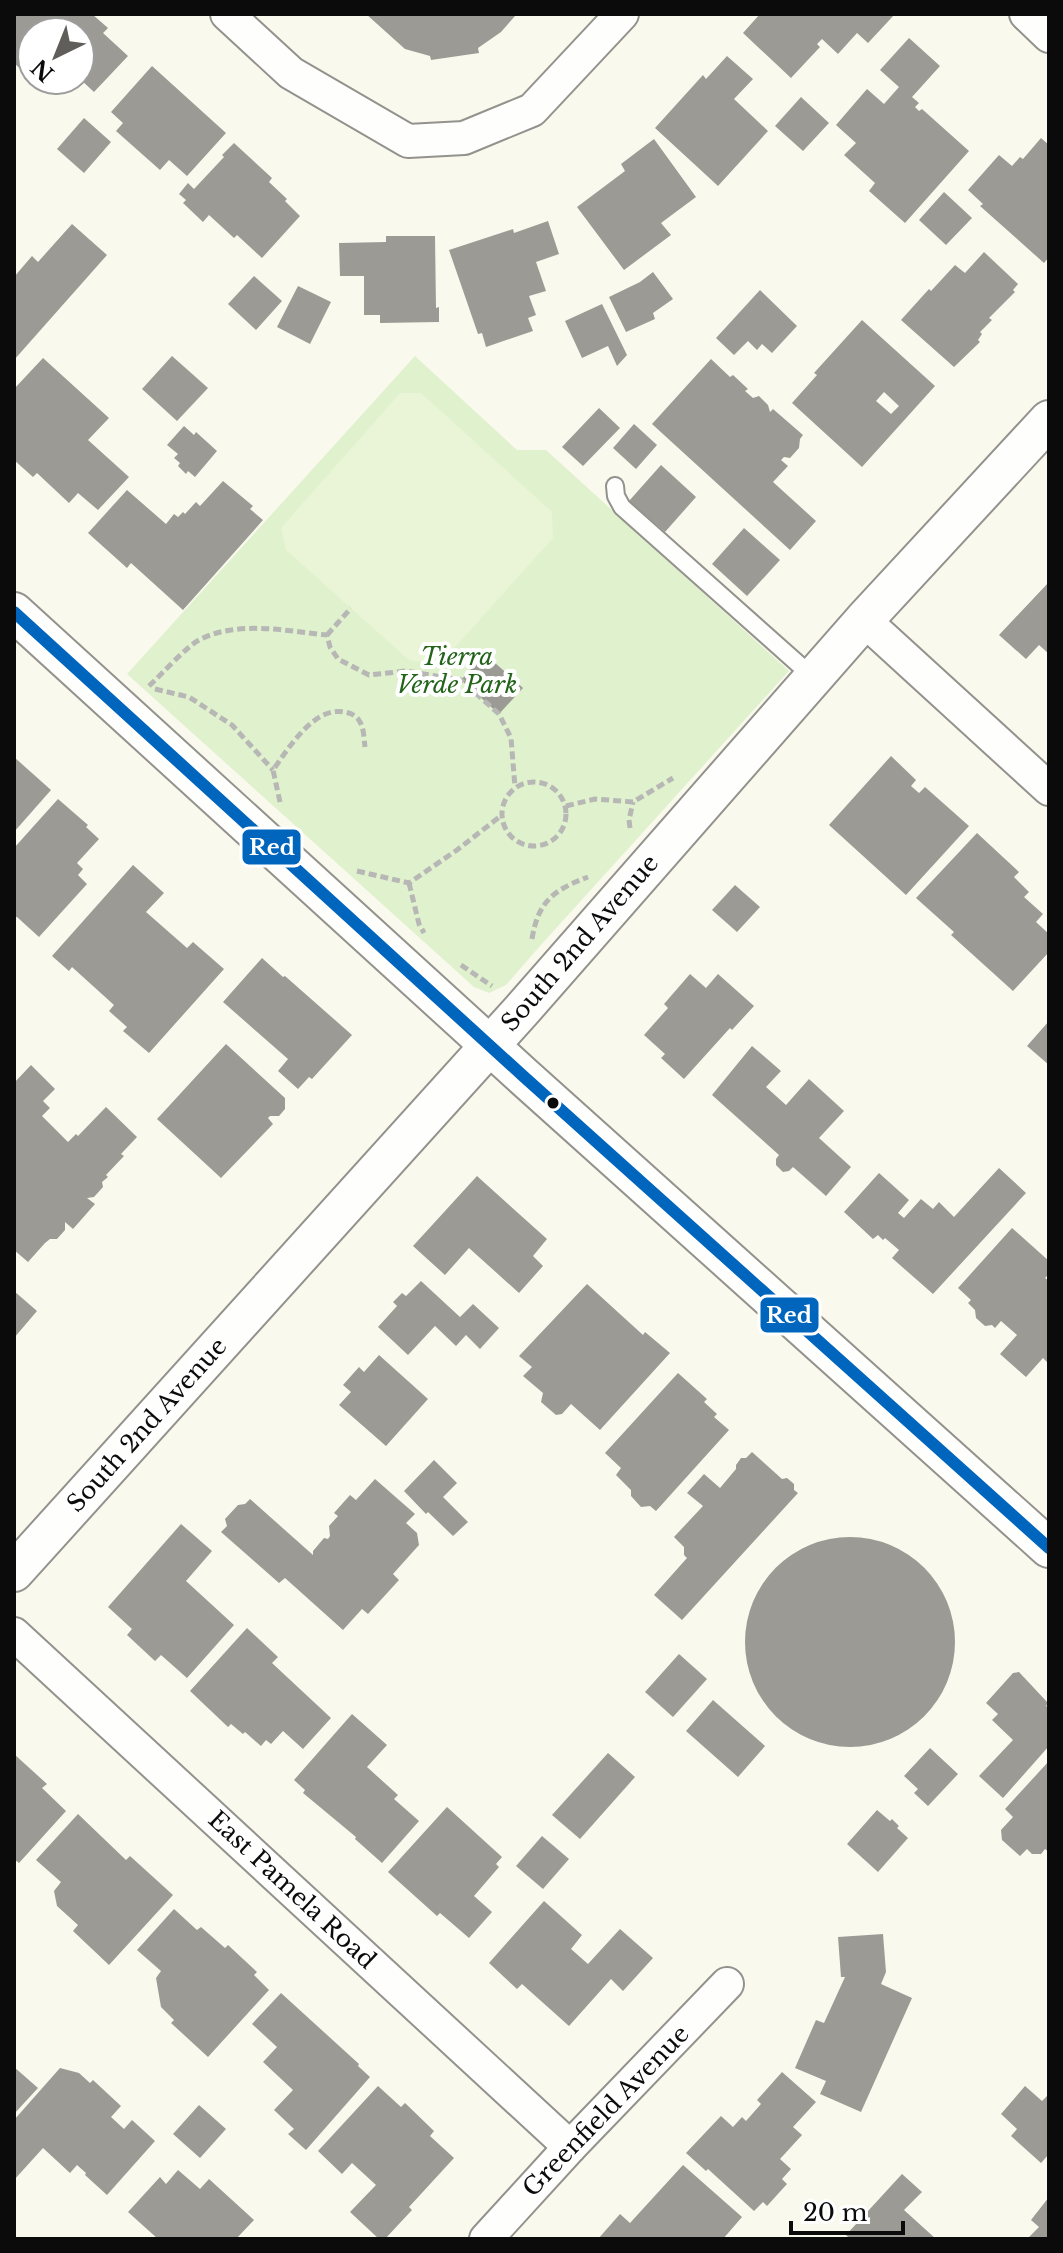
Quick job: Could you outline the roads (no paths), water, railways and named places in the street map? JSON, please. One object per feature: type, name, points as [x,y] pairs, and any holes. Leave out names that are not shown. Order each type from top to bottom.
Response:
[{"type":"street","points":[[227,14],[291,73],[408,141],[464,138],[532,110],[622,14]]},
{"type":"street","points":[[1026,14],[1049,36]]},
{"type":"street","name":"South 2nd Avenue","points":[[14,1572],[490,1045],[864,620],[1049,420]]},
{"type":"street","points":[[14,612],[1049,1548]]},
{"type":"street","points":[[864,620],[1049,789]]},
{"type":"street","name":"East Pamela Road","points":[[14,1634],[570,2147]]},
{"type":"street","name":"Greenfield Avenue","points":[[486,2239],[727,1984]]},
{"type":"lane","points":[[615,486],[622,507],[813,677]]},
{"type":"park label","name":"Tierra Verde Park","points":[[457,671]]}]
